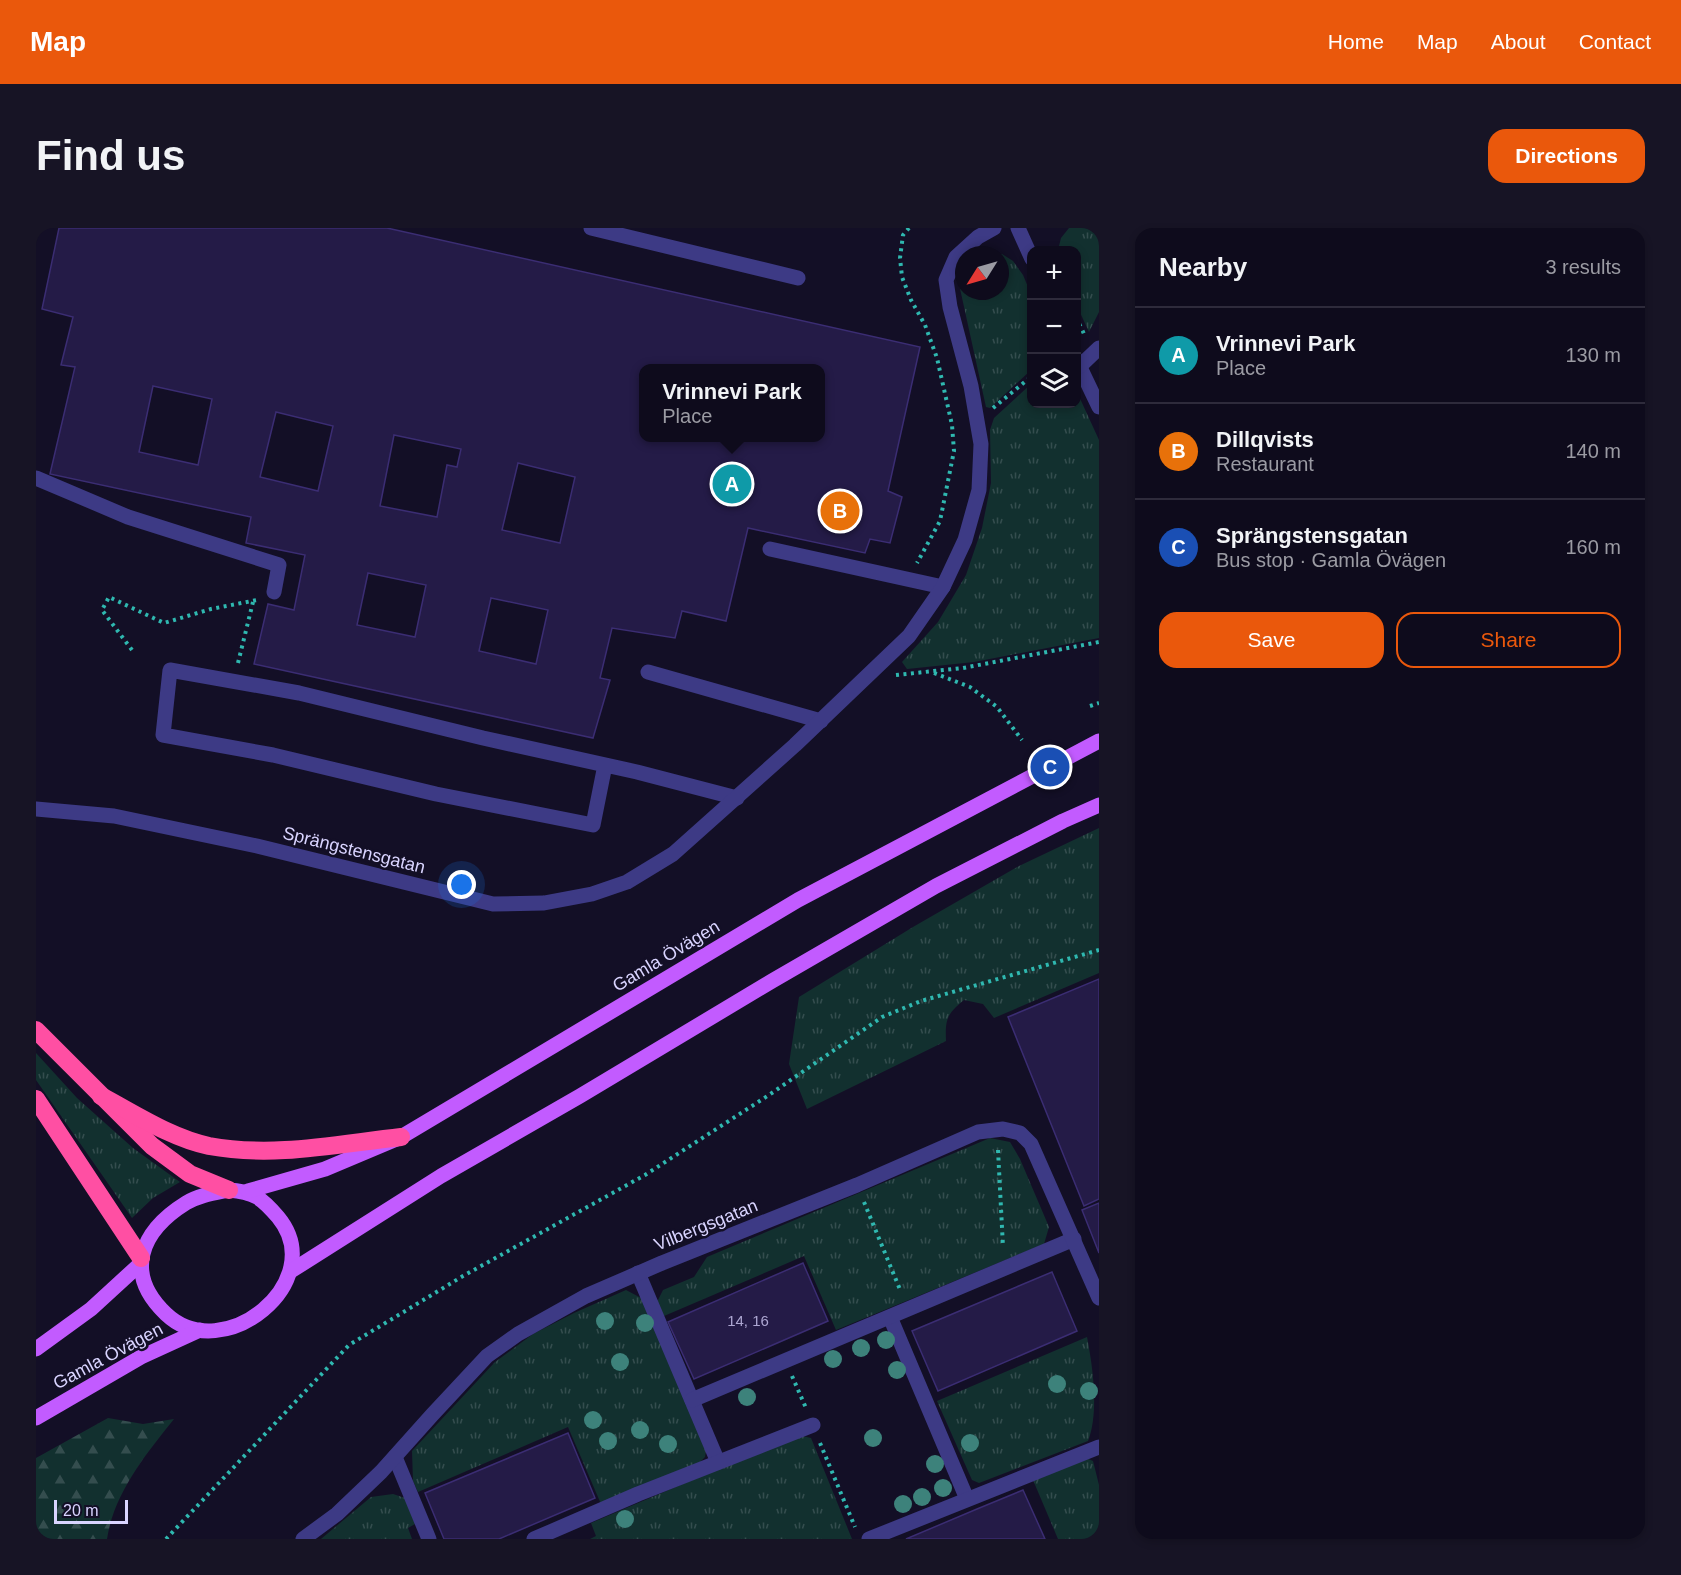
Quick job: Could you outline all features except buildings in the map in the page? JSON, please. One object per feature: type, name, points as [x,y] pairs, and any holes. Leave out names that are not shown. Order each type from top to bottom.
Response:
[{"type":"highway","points":[[36,1030],[152,1146],[190,1174],[229,1190]]},
{"type":"highway","points":[[101,1096],[169,1131],[208,1146],[261,1152],[300,1151],[401,1137]]},
{"type":"highway","points":[[36,1099],[140,1262]]},
{"type":"main road","name":"Gamla Övägen","points":[[248,1191],[325,1169],[401,1137],[798,900],[1099,741]]},
{"type":"main road","points":[[291,1271],[441,1176],[936,886],[1099,805]]},
{"type":"main road","points":[[36,1349],[91,1309],[140,1262],[146,1243],[162,1222],[187,1203],[208,1194],[229,1190],[248,1191],[267,1204],[286,1226],[293,1248],[291,1271],[279,1294],[261,1313],[222,1331],[200,1330],[174,1321],[156,1304],[145,1284],[140,1262]]},
{"type":"main road","name":"Gamla Övägen","points":[[36,1418],[141,1357],[200,1330]]},
{"type":"street","points":[[591,228],[798,278]]},
{"type":"street","name":"Sprängstensgatan","points":[[36,809],[114,816],[256,846],[493,904],[544,903],[592,894],[627,882],[673,854],[866,679],[909,636],[943,587],[965,540],[979,490],[981,444],[971,387],[950,307],[946,280],[956,257],[978,237],[994,228]]},
{"type":"street","points":[[1018,228],[1027,248]]},
{"type":"street","points":[[1081,360],[1099,348]]},
{"type":"street","points":[[1081,368],[1099,407]]},
{"type":"street","points":[[36,478],[128,517],[279,565],[274,592]]},
{"type":"street","points":[[770,549],[943,587]]},
{"type":"street","points":[[605,765],[593,825],[436,794],[273,755],[163,735],[170,670],[299,693],[605,765],[737,798]]},
{"type":"street","points":[[648,672],[821,721]]},
{"type":"street","points":[[997,1129],[1020,1133],[1031,1144],[1099,1298]]},
{"type":"street","name":"Vilbergsgatan","points":[[303,1539],[337,1514],[381,1472],[487,1356],[518,1334],[586,1296],[857,1185],[978,1132],[997,1129]]},
{"type":"street","points":[[692,1400],[1074,1239]]},
{"type":"street","points":[[638,1274],[718,1462]]},
{"type":"street","points":[[890,1317],[967,1499]]},
{"type":"street","points":[[534,1539],[813,1425]]},
{"type":"street","points":[[869,1539],[1099,1447]]},
{"type":"street","points":[[395,1456],[429,1539]]},
{"type":"path","points":[[908,580],[940,521],[954,451],[937,358],[925,325],[911,300],[902,277],[900,258],[903,236],[909,228]]},
{"type":"path","points":[[975,416],[988,412],[1027,380]]},
{"type":"path","points":[[132,650],[102,610],[109,597],[164,623],[211,609],[253,602],[274,592]]},
{"type":"path","points":[[236,671],[253,602]]},
{"type":"path","points":[[866,679],[963,668],[1099,642]]},
{"type":"path","points":[[931,672],[970,687],[997,707],[1022,740]]},
{"type":"path","points":[[1090,706],[1099,703]]},
{"type":"path","points":[[166,1539],[349,1345],[463,1276],[645,1175],[769,1095],[882,1017],[921,1001],[1099,950]]},
{"type":"path","points":[[997,1129],[1005,1269]]},
{"type":"path","points":[[857,1185],[908,1309]]},
{"type":"path","points":[[786,1360],[856,1529]]},
{"type":"green space","points":[[1069,228],[1099,228],[1099,312],[1089,332],[1081,315],[1081,246],[1059,246],[1061,238]]},
{"type":"green space","points":[[1009,258],[1023,275],[1027,284],[1027,374],[990,408],[986,407],[963,300],[1009,300]]},
{"type":"green space","points":[[1027,388],[1027,408],[1081,408],[1081,401],[1099,440],[1099,638],[974,662],[907,669],[902,662],[938,622],[966,575],[982,528],[991,483],[990,430],[994,418]]},
{"type":"green space","points":[[1099,828],[1099,973],[994,1018],[983,1004],[964,1000],[948,1017],[946,1041],[807,1109],[789,1064],[799,997],[913,927],[1019,866]]},
{"type":"green space","points":[[36,1053],[77,1098],[133,1148],[180,1182],[153,1198],[132,1218],[36,1080]]},
{"type":"green space","points":[[990,1138],[1010,1142],[1020,1159],[1049,1227],[1044,1244],[836,1330],[804,1256],[664,1316],[657,1302],[663,1290],[694,1277],[707,1257]]},
{"type":"green space","points":[[626,1290],[643,1299],[706,1450],[705,1457],[700,1462],[601,1504],[568,1427],[418,1492],[413,1481],[412,1451],[495,1362],[533,1334]]},
{"type":"green space","points":[[1087,1337],[1093,1376],[1094,1404],[1088,1441],[979,1483],[972,1480],[937,1401]]},
{"type":"green space","points":[[108,1418],[143,1424],[174,1419],[142,1460],[124,1490],[116,1506],[107,1539],[36,1539],[36,1458]]},
{"type":"green space","points":[[798,1435],[811,1438],[852,1539],[590,1539],[596,1536],[591,1523]]},
{"type":"green space","points":[[1086,1458],[1093,1461],[1099,1485],[1099,1539],[1058,1539],[1033,1480]]},
{"type":"green space","points":[[393,1494],[405,1498],[415,1524],[408,1528],[412,1539],[321,1539],[371,1497]]},
{"type":"place","name":"Vrinnevi Park","points":[[732,484]]},
{"type":"place","name":"Dillqvists","points":[[840,511]]},
{"type":"place","name":"Sprängstensgatan","points":[[1050,767]]}]
